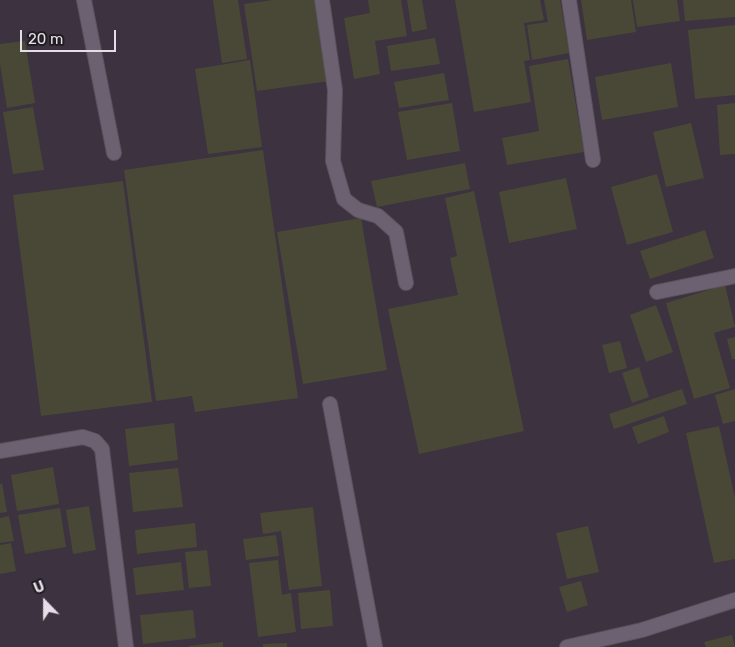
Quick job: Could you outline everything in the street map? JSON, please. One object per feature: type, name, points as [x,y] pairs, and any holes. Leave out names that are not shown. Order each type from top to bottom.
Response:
[{"type":"street","points":[[84,0],[114,153]]},
{"type":"street","points":[[322,0],[335,90],[333,161],[344,199],[358,210],[378,216],[396,232],[406,283]]},
{"type":"street","points":[[569,0],[593,160]]},
{"type":"street","points":[[657,292],[735,276]]},
{"type":"street","points":[[330,404],[375,647]]},
{"type":"street","points":[[0,451],[83,437],[95,440],[102,448],[126,647]]},
{"type":"street","points":[[567,647],[642,630],[735,600]]},
{"type":"building","points":[[213,0],[238,0],[247,59],[222,63]]},
{"type":"building","points":[[273,0],[318,0],[330,81],[257,91],[244,4]]},
{"type":"building","points":[[368,0],[401,0],[407,36],[375,41],[380,74],[354,79],[344,18],[370,13]]},
{"type":"building","points":[[407,0],[422,0],[427,29],[412,32]]},
{"type":"building","points":[[455,0],[540,0],[544,20],[524,23],[530,60],[524,61],[531,102],[474,112]]},
{"type":"building","points":[[544,0],[560,0],[569,53],[532,60],[527,25],[548,22]]},
{"type":"building","points":[[581,0],[631,0],[636,32],[587,40]]},
{"type":"building","points":[[633,0],[677,0],[680,21],[637,27]]},
{"type":"building","points":[[683,0],[735,0],[735,17],[685,21]]},
{"type":"building","points":[[735,25],[735,95],[695,99],[688,30]]},
{"type":"building","points":[[435,38],[440,64],[391,71],[387,46]]},
{"type":"building","points":[[25,41],[35,103],[7,108],[0,64],[0,44]]},
{"type":"building","points":[[568,59],[584,152],[507,165],[502,138],[539,131],[529,66]]},
{"type":"building","points":[[250,60],[262,147],[208,154],[195,69]]},
{"type":"building","points":[[671,63],[678,107],[602,120],[595,77]]},
{"type":"building","points":[[444,73],[449,100],[399,108],[394,82]]},
{"type":"building","points":[[452,103],[460,151],[407,160],[398,112]]},
{"type":"building","points":[[735,103],[735,154],[720,155],[717,105]]},
{"type":"building","points":[[33,107],[44,170],[13,174],[3,112]]},
{"type":"building","points":[[691,123],[704,178],[666,187],[653,132]]},
{"type":"building","points":[[263,150],[298,398],[195,412],[192,396],[156,401],[124,170]]},
{"type":"building","points":[[465,163],[470,189],[377,207],[371,181]]},
{"type":"building","points":[[657,174],[673,232],[627,245],[611,187]]},
{"type":"building","points":[[566,178],[577,229],[509,243],[499,192]]},
{"type":"building","points":[[123,181],[152,402],[41,416],[13,195]]},
{"type":"building","points":[[474,191],[524,431],[419,454],[388,309],[458,295],[450,258],[457,256],[445,198]]},
{"type":"building","points":[[361,218],[387,370],[303,384],[277,232]]},
{"type":"building","points":[[705,230],[714,258],[650,279],[640,251]]},
{"type":"building","points":[[725,285],[735,327],[714,333],[730,388],[694,399],[666,303]]},
{"type":"building","points":[[656,305],[673,352],[646,362],[630,315]]},
{"type":"building","points":[[735,337],[735,359],[732,359],[727,339]]},
{"type":"building","points":[[620,341],[627,368],[609,373],[602,345]]},
{"type":"building","points":[[639,367],[649,397],[632,403],[622,373]]},
{"type":"building","points":[[682,389],[687,404],[614,429],[609,414]]},
{"type":"building","points":[[735,389],[735,421],[723,424],[715,395]]},
{"type":"building","points":[[664,416],[669,432],[638,444],[632,427]]},
{"type":"building","points":[[174,423],[178,460],[129,466],[125,429]]},
{"type":"building","points":[[719,426],[735,498],[735,559],[714,563],[686,433]]},
{"type":"building","points":[[53,467],[59,504],[17,511],[11,475]]},
{"type":"building","points":[[178,468],[183,507],[133,512],[129,473]]},
{"type":"building","points":[[2,483],[7,512],[0,513],[0,484]]},
{"type":"building","points":[[89,506],[96,550],[73,554],[66,510]]},
{"type":"building","points":[[313,507],[322,586],[289,590],[281,531],[263,534],[260,513]]},
{"type":"building","points":[[60,508],[66,547],[25,554],[18,515]]},
{"type":"building","points":[[9,516],[14,541],[0,543],[0,518]]},
{"type":"building","points":[[195,523],[197,547],[137,554],[135,530]]},
{"type":"building","points":[[588,526],[599,572],[567,579],[556,533]]},
{"type":"building","points":[[276,535],[279,556],[246,560],[243,539]]},
{"type":"building","points":[[11,543],[16,571],[0,574],[0,545]]},
{"type":"building","points":[[207,550],[211,586],[189,588],[185,552]]},
{"type":"building","points":[[278,560],[282,595],[291,593],[296,632],[258,637],[249,563]]},
{"type":"building","points":[[181,562],[184,590],[136,595],[133,568]]},
{"type":"building","points":[[581,581],[588,605],[567,612],[559,587]]},
{"type":"building","points":[[330,590],[333,626],[301,629],[298,593]]},
{"type":"building","points":[[193,610],[196,638],[143,644],[140,615]]},
{"type":"building","points":[[732,635],[735,647],[706,647],[704,642]]},
{"type":"building","points":[[223,642],[223,647],[189,647],[189,646]]},
{"type":"building","points":[[287,643],[287,647],[263,647],[263,644]]}]
